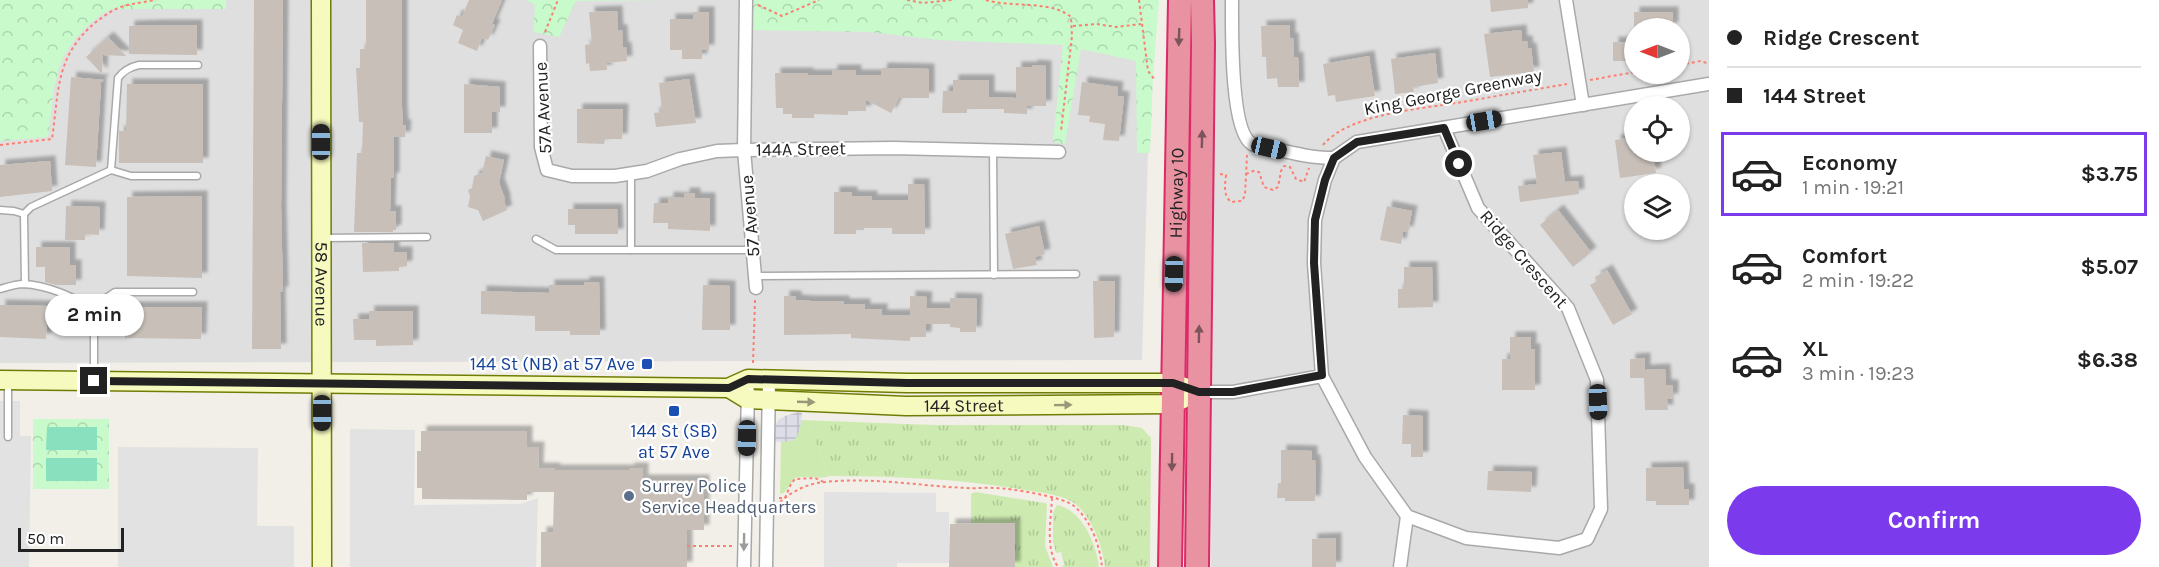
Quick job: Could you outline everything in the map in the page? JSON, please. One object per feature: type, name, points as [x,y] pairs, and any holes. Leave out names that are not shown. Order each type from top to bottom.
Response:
[{"type":"highway","name":"Highway 10","points":[[1170,567],[1180,0]]},
{"type":"highway","name":"Highway 10","points":[[1197,567],[1202,0]]},
{"type":"main road","name":"58 Avenue","points":[[321,0],[322,567]]},
{"type":"main road","name":"144 Street","points":[[729,388],[751,371],[769,379],[1173,393]]},
{"type":"main road","name":"144 Street","points":[[4,380],[729,388],[747,399],[906,406],[1199,392]]},
{"type":"street","points":[[1232,0],[1232,51],[1238,122],[1244,134],[1251,144],[1312,158],[1334,158]]},
{"type":"street","points":[[1566,0],[1583,105]]},
{"type":"street","name":"57 Avenue","points":[[750,2],[744,150],[755,282]]},
{"type":"street","name":"57A Avenue","points":[[540,46],[541,147],[547,170]]},
{"type":"street","points":[[1400,567],[1407,516],[1365,457],[1322,375],[1314,263],[1315,220],[1325,180],[1334,158],[1357,142],[1709,84]]},
{"type":"street","name":"Ridge Crescent","points":[[1407,516],[1466,538],[1559,548],[1587,539],[1601,509],[1597,380],[1568,308],[1478,208],[1444,128]]},
{"type":"street","name":"144A Street","points":[[547,170],[572,176],[615,176],[631,174],[680,159],[717,151],[744,150],[893,148],[1059,152]]},
{"type":"street","points":[[744,567],[747,399],[751,371]]},
{"type":"street","name":"144 Street","points":[[1199,392],[1233,392],[1322,375]]},
{"type":"street","points":[[766,567],[769,379]]},
{"type":"lane","points":[[111,170],[118,78],[131,67],[139,65],[198,65]]},
{"type":"lane","points":[[993,150],[994,275]]},
{"type":"lane","points":[[25,284],[24,214],[31,207],[111,170],[131,176],[197,176]]},
{"type":"lane","points":[[631,174],[631,250]]},
{"type":"lane","points":[[0,210],[24,214]]},
{"type":"lane","points":[[322,238],[427,237]]},
{"type":"lane","points":[[536,238],[556,250],[754,250]]},
{"type":"lane","points":[[755,282],[1076,274]]},
{"type":"lane","points":[[0,289],[25,284],[80,300],[94,310]]},
{"type":"lane","points":[[94,381],[94,310],[107,296],[115,292],[194,292]]},
{"type":"lane","points":[[4,380],[8,437]]},
{"type":"path","points":[[0,145],[52,140],[62,70],[68,53],[81,35],[102,18],[123,6],[156,0]]},
{"type":"path","points":[[750,2],[782,16],[819,0]]},
{"type":"path","points":[[907,0],[923,3],[952,0]]},
{"type":"path","points":[[986,0],[1002,4],[1049,6],[1071,17],[1061,131]]},
{"type":"path","points":[[1139,0],[1148,71],[1155,80]]},
{"type":"path","points":[[545,32],[556,1]]},
{"type":"path","points":[[1072,26],[1098,24],[1116,27],[1142,24]]},
{"type":"path","points":[[1690,63],[1701,61],[1709,64]]},
{"type":"path","name":"King George Greenway","points":[[1246,174],[1253,171],[1259,172],[1264,186],[1273,190],[1278,186],[1281,171],[1287,166],[1290,167],[1296,179],[1304,182],[1312,158],[1330,137],[1378,117],[1624,74]]},
{"type":"path","points":[[1220,174],[1226,176],[1225,194],[1228,199],[1231,202],[1242,201],[1245,195],[1247,160]]},
{"type":"path","points":[[751,371],[755,282]]},
{"type":"path","points":[[777,507],[785,498],[795,479],[815,478],[824,482]]},
{"type":"path","points":[[785,498],[806,486],[824,482],[887,482],[969,489],[996,488],[1061,499],[1073,505],[1082,514],[1100,547],[1102,567]]},
{"type":"path","points":[[1052,498],[1050,543],[1054,562],[1058,567]]},
{"type":"path","points":[[687,546],[732,546]]},
{"type":"shaded area","points":[[0,0],[1138,0],[1148,152],[1142,360],[0,363]]},
{"type":"shaded area","points":[[1215,0],[1709,0],[1709,567],[1211,567]]},
{"type":"shaded area","points":[[0,401],[20,401],[20,436],[31,436],[29,567],[0,567]]},
{"type":"shaded area","points":[[802,411],[797,437],[792,441],[773,442],[774,429],[778,420]]},
{"type":"shaded area","points":[[350,429],[415,430],[414,505],[520,504],[538,498],[536,567],[350,567]]},
{"type":"shaded area","points":[[118,447],[258,448],[257,526],[294,526],[294,567],[118,567]]},
{"type":"shaded area","points":[[824,492],[936,493],[936,512],[949,512],[949,563],[897,563],[897,567],[824,567]]},
{"type":"green space","points":[[0,0],[226,0],[226,9],[111,9],[102,14],[78,35],[61,62],[54,88],[48,137],[0,141]]},
{"type":"green space","points":[[526,0],[669,0],[576,1],[559,37],[533,32],[535,5]]},
{"type":"green space","points":[[748,0],[1159,0],[1150,153],[1137,153],[1136,61],[1081,49],[1065,144],[1053,142],[1063,45],[939,40],[871,32],[747,30]]},
{"type":"green space","points":[[33,419],[109,419],[109,489],[33,489]]},
{"type":"green space","points":[[801,420],[934,425],[1123,425],[1142,428],[1151,438],[1150,567],[1105,567],[1099,541],[1086,515],[1074,503],[1057,496],[1001,486],[952,481],[829,476],[820,449],[809,434],[810,424],[801,424]]},
{"type":"green space","points":[[801,424],[810,424],[809,434],[820,449],[829,476],[795,478],[784,493],[780,494],[781,441],[792,441]]},
{"type":"green space","points":[[47,427],[97,427],[97,450],[46,450]]},
{"type":"green space","points":[[46,458],[97,458],[97,481],[46,481]]},
{"type":"green space","points":[[975,492],[1047,504],[1045,546],[1053,567],[1015,567],[1015,523],[971,523],[971,494]]},
{"type":"green space","points":[[1057,505],[1074,513],[1080,520],[1091,538],[1099,567],[1062,567],[1064,564],[1061,552],[1056,553],[1053,542],[1053,513]]},
{"type":"building","points":[[254,0],[283,0],[281,349],[252,349]]},
{"type":"building","points":[[366,0],[402,0],[402,108],[403,125],[406,125],[405,137],[394,137],[394,178],[391,178],[390,211],[396,211],[396,230],[393,232],[354,232],[357,153],[362,153],[363,122],[359,122],[356,68],[360,68],[360,49],[366,49]]},
{"type":"building","points":[[469,0],[502,0],[488,40],[482,38],[477,51],[458,43],[463,30],[453,25],[457,15],[462,17]]},
{"type":"building","points":[[1490,0],[1528,0],[1528,8],[1491,12]]},
{"type":"building","points":[[617,11],[618,30],[622,30],[623,48],[626,47],[627,61],[606,63],[607,70],[590,71],[589,63],[586,64],[585,45],[592,44],[589,12]]},
{"type":"building","points":[[693,12],[709,12],[709,50],[702,50],[702,59],[682,59],[682,50],[670,50],[670,19],[693,19]]},
{"type":"building","points":[[1634,12],[1673,12],[1673,18],[1634,18]]},
{"type":"building","points":[[197,25],[197,55],[129,54],[129,26]]},
{"type":"building","points":[[1290,25],[1294,58],[1298,57],[1299,87],[1278,87],[1277,78],[1267,79],[1266,57],[1262,57],[1261,26]]},
{"type":"building","points":[[1521,30],[1522,41],[1527,41],[1528,49],[1531,48],[1534,72],[1490,77],[1484,34]]},
{"type":"building","points":[[108,37],[126,56],[103,55],[102,74],[86,57]]},
{"type":"building","points":[[1613,42],[1624,42],[1624,61],[1613,61]]},
{"type":"building","points":[[1435,53],[1438,83],[1413,87],[1414,92],[1395,94],[1391,59]]},
{"type":"building","points":[[1369,56],[1375,96],[1336,102],[1335,95],[1328,96],[1323,64]]},
{"type":"building","points":[[1032,65],[1046,66],[1046,106],[1027,106],[1027,114],[1004,113],[1004,109],[967,109],[967,113],[942,113],[943,91],[953,91],[953,80],[989,80],[989,97],[1016,98],[1016,67],[1032,67]]},
{"type":"building","points":[[882,68],[929,69],[929,98],[899,98],[891,113],[866,100],[866,111],[848,111],[848,115],[814,114],[814,118],[792,118],[792,114],[783,114],[783,108],[776,108],[775,73],[832,75],[832,70],[856,70],[856,75],[881,75]]},
{"type":"building","points":[[71,77],[104,80],[99,84],[101,84],[96,167],[65,165]]},
{"type":"building","points":[[689,79],[696,123],[656,127],[654,113],[662,112],[659,83]]},
{"type":"building","points":[[1082,82],[1118,87],[1117,96],[1124,97],[1119,141],[1103,140],[1105,124],[1089,122],[1090,116],[1078,115]]},
{"type":"building","points":[[127,84],[203,84],[203,163],[119,163],[119,131],[126,131]]},
{"type":"building","points":[[464,84],[500,87],[500,112],[492,112],[492,133],[464,133]]},
{"type":"building","points":[[577,109],[623,109],[622,139],[605,139],[604,144],[577,143]]},
{"type":"building","points":[[1624,139],[1624,162],[1654,162],[1656,173],[1624,174],[1624,177],[1620,178],[1615,140]]},
{"type":"building","points":[[1561,152],[1565,182],[1578,181],[1579,194],[1520,202],[1518,186],[1537,184],[1533,155]]},
{"type":"building","points":[[486,156],[504,160],[499,183],[507,210],[483,221],[478,210],[468,207],[470,196],[468,190],[472,188],[474,176],[482,173]]},
{"type":"building","points":[[50,161],[52,191],[0,197],[0,165]]},
{"type":"building","points":[[908,184],[924,184],[925,234],[892,234],[892,228],[864,228],[864,230],[856,230],[856,234],[834,234],[834,192],[852,192],[852,196],[872,196],[872,200],[908,200]]},
{"type":"building","points":[[684,193],[695,193],[695,198],[710,198],[710,231],[668,229],[668,223],[653,223],[654,203],[668,203],[668,197],[684,198]]},
{"type":"building","points":[[202,196],[202,278],[127,276],[127,197]]},
{"type":"building","points":[[66,206],[100,207],[99,235],[85,234],[85,240],[65,240]]},
{"type":"building","points":[[1387,206],[1412,211],[1408,232],[1403,231],[1401,244],[1380,240]]},
{"type":"building","points":[[568,209],[617,209],[618,234],[575,234],[575,225],[568,225]]},
{"type":"building","points":[[1558,210],[1591,252],[1573,267],[1540,225]]},
{"type":"building","points":[[1039,226],[1045,254],[1035,257],[1037,265],[1013,269],[1005,234]]},
{"type":"building","points":[[362,243],[394,243],[394,252],[407,252],[407,266],[399,267],[399,271],[363,272]]},
{"type":"building","points":[[36,247],[70,247],[70,265],[76,265],[76,285],[56,285],[45,282],[45,267],[36,267]]},
{"type":"building","points":[[1404,267],[1432,267],[1433,307],[1398,308],[1398,289],[1404,289]]},
{"type":"building","points":[[1607,270],[1632,314],[1613,325],[1590,285],[1597,281],[1595,277]]},
{"type":"building","points":[[1093,281],[1115,281],[1114,337],[1094,338]]},
{"type":"building","points":[[584,282],[599,282],[600,335],[570,335],[570,331],[535,331],[535,316],[481,314],[481,291],[549,293],[549,285],[584,285]]},
{"type":"building","points":[[703,285],[730,286],[730,330],[702,330]]},
{"type":"building","points":[[784,296],[796,296],[796,300],[865,304],[865,309],[882,309],[882,315],[910,315],[910,296],[927,297],[926,308],[950,308],[950,298],[977,299],[976,332],[960,332],[960,328],[950,327],[950,324],[926,324],[926,337],[910,337],[910,341],[851,338],[851,334],[784,335]]},
{"type":"building","points":[[0,305],[47,306],[46,339],[0,337]]},
{"type":"building","points":[[125,307],[202,307],[201,339],[125,338]]},
{"type":"building","points":[[369,311],[413,311],[413,345],[376,346],[376,340],[354,340],[353,319],[369,319]]},
{"type":"building","points":[[1510,337],[1531,337],[1531,349],[1535,349],[1535,390],[1502,390],[1502,359],[1510,359]]},
{"type":"building","points":[[1645,358],[1645,370],[1665,369],[1666,385],[1673,385],[1673,399],[1667,399],[1668,410],[1645,410],[1644,378],[1630,378],[1630,359]]},
{"type":"building","points":[[1403,415],[1423,416],[1423,457],[1411,457],[1411,444],[1402,444]]},
{"type":"building","name":"Surrey Police Service Headquarters","points":[[421,431],[527,431],[527,447],[539,447],[538,468],[629,470],[629,468],[643,468],[643,480],[704,480],[704,530],[687,530],[687,567],[541,567],[541,532],[553,532],[554,492],[527,492],[527,500],[422,499],[422,488],[417,488],[417,451],[421,451]]},
{"type":"building","points":[[1281,450],[1312,451],[1316,472],[1315,501],[1285,501],[1285,498],[1277,498],[1278,483],[1281,483]]},
{"type":"building","points":[[1683,467],[1684,489],[1689,489],[1689,505],[1656,505],[1656,501],[1646,501],[1646,468]]},
{"type":"building","points":[[1488,471],[1532,472],[1531,492],[1487,490]]},
{"type":"building","points":[[1015,523],[1015,567],[949,567],[950,524]]},
{"type":"building","points":[[1336,538],[1336,567],[1312,567],[1312,539]]},
{"type":"place","name":"144 St (NB) at 57 Ave","points":[[647,364]]},
{"type":"place","name":"144 St (SB) at 57 Ave","points":[[674,411]]},
{"type":"place","name":"Surrey Police Service Headquarters","points":[[629,496]]},
{"type":"route","points":[[94,381],[729,388],[748,379],[769,379],[907,383],[1173,383],[1199,392],[1233,392],[1322,375],[1314,263],[1315,220],[1325,180],[1334,158],[1357,142],[1444,128],[1459,164]]}]
